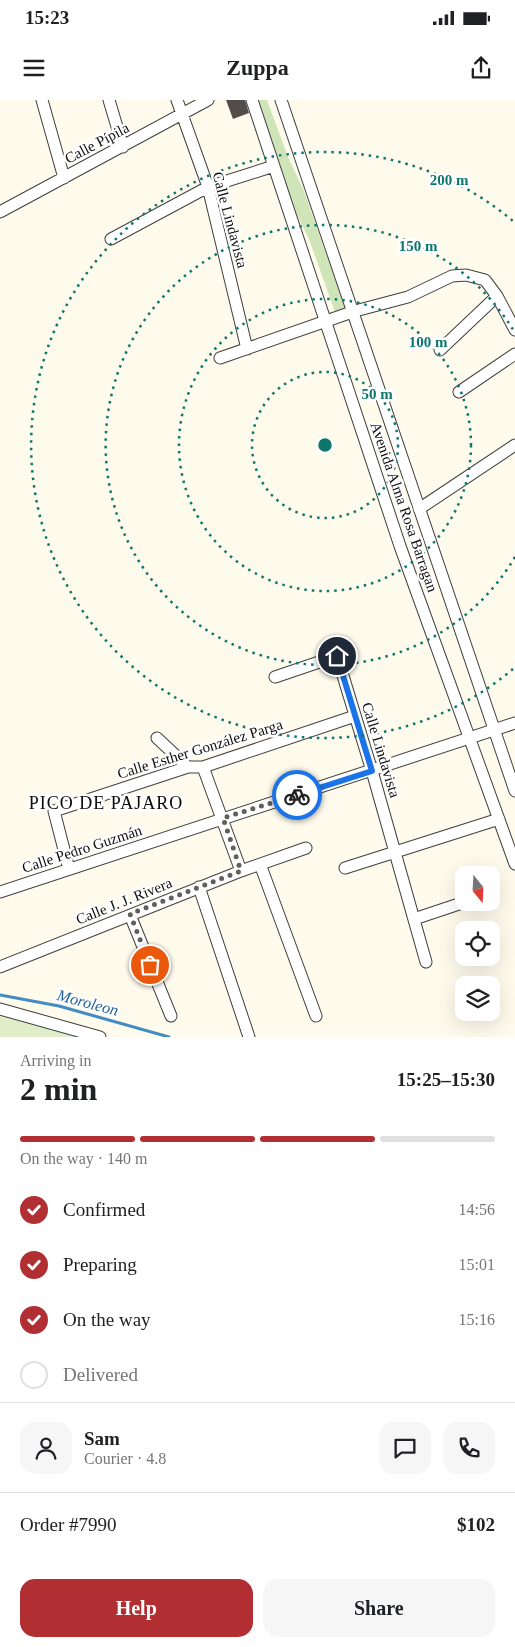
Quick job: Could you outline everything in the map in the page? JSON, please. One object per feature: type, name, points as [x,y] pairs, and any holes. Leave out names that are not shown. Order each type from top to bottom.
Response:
[{"type":"street","points":[[42,100],[64,178]]},
{"type":"street","points":[[109,100],[123,146]]},
{"type":"street","name":"Calle Lindavista","points":[[177,100],[208,187],[247,349]]},
{"type":"street","name":"Calle Pípila","points":[[0,212],[208,100]]},
{"type":"street","name":"Avenida Alma Rosa Barragan","points":[[252,100],[400,546],[515,864]]},
{"type":"street","name":"Avenida Alma Rosa Barragan","points":[[281,100],[515,791]]},
{"type":"street","points":[[111,239],[208,187],[274,166]]},
{"type":"street","points":[[220,358],[325,321],[408,297],[452,276],[466,275],[485,280],[497,296],[515,330]]},
{"type":"street","points":[[440,350],[497,296]]},
{"type":"street","points":[[459,392],[515,354]]},
{"type":"street","points":[[419,509],[515,445]]},
{"type":"street","name":"Calle Lindavista","points":[[275,677],[337,656],[426,962]]},
{"type":"street","name":"Calle Esther González Parga","points":[[69,868],[54,811],[188,767],[203,767],[355,716]]},
{"type":"street","name":"Calle Pedro Guzmán","points":[[0,892],[515,724]]},
{"type":"street","points":[[157,738],[188,767]]},
{"type":"street","points":[[203,767],[241,871]]},
{"type":"street","points":[[345,868],[499,819]]},
{"type":"street","name":"Calle J. J. Rivera","points":[[0,967],[199,887],[306,848]]},
{"type":"street","points":[[260,864],[316,1016]]},
{"type":"street","points":[[199,887],[249,1037]]},
{"type":"street","points":[[414,918],[455,905]]},
{"type":"street","points":[[130,914],[170,1016]]},
{"type":"street","points":[[0,1009],[100,1037]]},
{"type":"green space","points":[[256,100],[267,100],[288,157],[304,191],[345,308],[335,312],[309,239],[294,209]]},
{"type":"green space","points":[[0,1009],[100,1037],[0,1037]]},
{"type":"building","points":[[226,100],[245,100],[249,113],[233,119]]},
{"type":"waterway","name":"Moroleon","points":[[0,995],[59,1006],[169,1037]]},
{"type":"way so far","points":[[150,965],[130,914],[241,871],[223,818],[297,795]]},
{"type":"district","name":"PICO DE PAJARO","points":[[106,803]]},
{"type":"route","points":[[297,795],[372,771],[337,656]]}]
